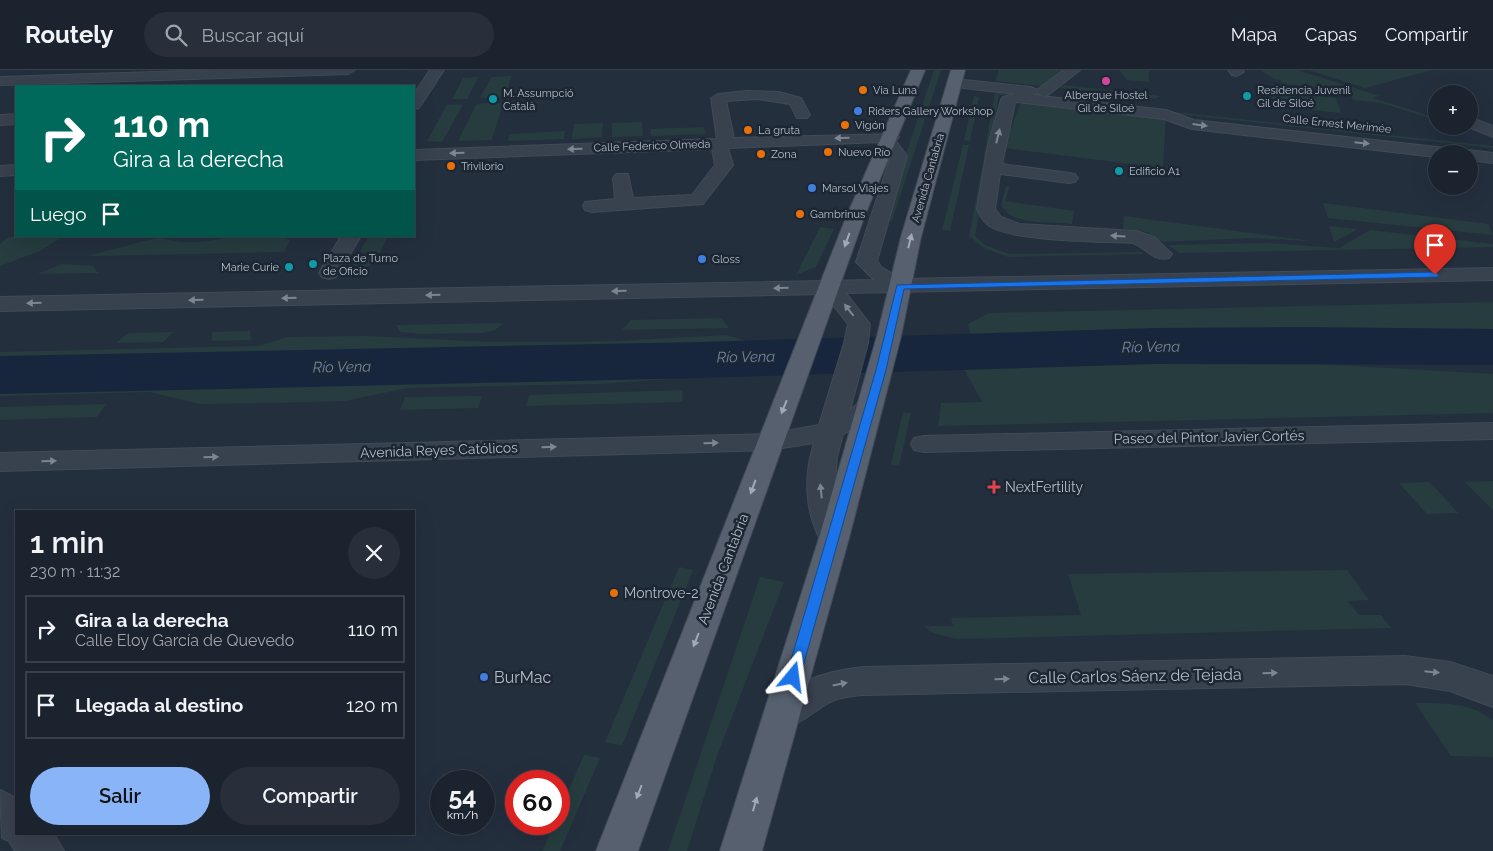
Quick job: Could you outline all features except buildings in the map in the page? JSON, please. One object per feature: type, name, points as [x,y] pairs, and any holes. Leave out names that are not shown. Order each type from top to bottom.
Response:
[{"type":"main road","name":"Avenida Cantabria","points":[[617,851],[856,216],[918,70]]},
{"type":"main road","name":"Avenida Cantabria","points":[[741,851],[834,538],[881,370],[911,238],[956,76]]},
{"type":"street","points":[[0,81],[348,70]]},
{"type":"street","points":[[415,103],[437,70]]},
{"type":"street","points":[[1043,92],[1073,70]]},
{"type":"street","points":[[956,76],[1043,92],[1192,108]]},
{"type":"street","points":[[592,206],[697,200],[724,165],[718,98],[774,96],[791,99],[796,101],[802,115]]},
{"type":"street","points":[[1162,254],[1141,238],[1030,232],[1005,227],[989,216],[986,209],[1005,106],[1012,98],[1166,115],[1192,124],[1428,151]]},
{"type":"street","points":[[0,120],[15,119]]},
{"type":"street","points":[[1478,126],[1493,132]]},
{"type":"street","points":[[890,139],[899,156],[866,262],[875,272],[900,286]]},
{"type":"street","name":"Calle Federico Olmeda","points":[[415,155],[723,143],[890,139]]},
{"type":"street","points":[[1478,156],[1493,158]]},
{"type":"street","points":[[993,168],[1069,178]]},
{"type":"street","points":[[0,171],[15,170]]},
{"type":"street","points":[[622,178],[625,204]]},
{"type":"street","points":[[328,273],[350,237]]},
{"type":"street","points":[[0,304],[1493,274]]},
{"type":"street","points":[[830,287],[859,324],[857,338],[823,457],[820,493],[834,538]]},
{"type":"street","name":"Avenida Reyes Católicos","points":[[0,462],[770,442],[831,431],[855,420],[870,406]]},
{"type":"street","name":"Paseo del Pintor Javier Cortés","points":[[924,444],[1493,431]]},
{"type":"street","name":"Calle Carlos Sáenz de Tejada","points":[[782,714],[821,688],[843,682],[1406,670],[1443,673],[1462,678],[1493,692]]},
{"type":"street","points":[[0,808],[15,824]]},
{"type":"street","points":[[27,835],[43,851]]},
{"type":"green space","points":[[934,70],[941,70],[892,221],[884,219]]},
{"type":"green space","points":[[999,70],[1064,70],[1042,86],[996,81]]},
{"type":"green space","points":[[1119,70],[1149,70],[1149,82],[1127,80]]},
{"type":"green space","points":[[1260,70],[1297,70],[1380,96],[1373,98],[1428,115],[1428,118],[1381,103],[1353,100],[1349,91],[1282,84],[1281,80],[1274,79]]},
{"type":"green space","points":[[1308,70],[1432,70],[1365,88]]},
{"type":"green space","points":[[511,76],[506,97],[480,98],[491,77]]},
{"type":"green space","points":[[478,77],[467,99],[452,99],[463,78]]},
{"type":"green space","points":[[1063,85],[1160,96],[1155,99],[1059,88]]},
{"type":"green space","points":[[1271,91],[1336,98],[1341,113],[1274,106]]},
{"type":"green space","points":[[995,93],[1493,146],[1493,148],[999,95],[990,144],[986,143]]},
{"type":"green space","points":[[974,96],[979,97],[970,141],[964,140]]},
{"type":"green space","points":[[1021,101],[1166,117],[1163,168],[1004,148]]},
{"type":"green space","points":[[482,103],[503,103],[492,140],[458,141],[476,105]]},
{"type":"green space","points":[[447,105],[463,105],[442,142],[427,141]]},
{"type":"green space","points":[[642,122],[643,136],[612,137],[612,123]]},
{"type":"green space","points":[[603,123],[602,137],[572,139],[574,124]]},
{"type":"green space","points":[[704,127],[705,134],[651,136],[650,129]]},
{"type":"green space","points":[[565,131],[564,139],[508,141],[509,134]]},
{"type":"green space","points":[[963,145],[969,145],[950,231],[942,230]]},
{"type":"green space","points":[[986,146],[990,146],[975,236],[985,245],[1009,254],[1142,252],[1143,254],[1008,257],[984,248],[969,236]]},
{"type":"green space","points":[[1006,186],[1010,186],[1005,201],[1074,211],[1072,224],[1033,222],[1014,217],[1001,205]]},
{"type":"green space","points":[[1323,203],[1488,224],[1493,235],[1328,218]]},
{"type":"green space","points":[[1124,216],[1311,241],[1249,238],[1162,242],[1147,232],[1123,229]]},
{"type":"green space","points":[[1329,226],[1358,229],[1334,242]]},
{"type":"green space","points":[[820,227],[834,229],[816,267],[796,275]]},
{"type":"green space","points":[[1370,230],[1493,244],[1493,247],[1180,253],[1168,245],[1267,243],[1339,248]]},
{"type":"green space","points":[[9,237],[62,237],[40,251],[0,266],[0,244]]},
{"type":"green space","points":[[160,237],[187,242],[228,237],[282,237],[290,240],[284,252],[87,256]]},
{"type":"green space","points":[[368,237],[388,237],[375,263],[366,267],[355,266],[353,263]]},
{"type":"green space","points":[[62,264],[93,266],[98,273],[37,274]]},
{"type":"green space","points":[[1493,302],[1493,333],[949,345],[950,337],[971,336],[968,324],[989,313]]},
{"type":"green space","points":[[721,318],[729,328],[622,330],[631,320]]},
{"type":"green space","points":[[504,323],[495,330],[482,333],[422,334],[400,332],[396,325]]},
{"type":"green space","points":[[250,331],[251,340],[212,341],[212,332]]},
{"type":"green space","points":[[174,332],[163,342],[116,343],[128,333]]},
{"type":"green space","points":[[727,335],[746,341],[730,375],[596,384],[407,388],[345,401],[200,404],[149,392],[0,396],[0,352],[258,346],[288,337],[367,336],[491,342],[562,342]]},
{"type":"green space","points":[[1217,361],[1283,362],[1493,374],[1493,413],[938,426],[941,403],[982,402],[964,369]]},
{"type":"green space","points":[[682,390],[683,402],[526,406],[529,395]]},
{"type":"green space","points":[[482,396],[478,408],[400,410],[405,397]]},
{"type":"green space","points":[[106,404],[97,417],[0,420],[0,407]]},
{"type":"green space","points":[[903,412],[911,413],[899,466],[891,464]]},
{"type":"green space","points":[[1493,481],[1493,510],[1465,482]]},
{"type":"green space","points":[[1430,482],[1458,513],[1427,514],[1399,483]]},
{"type":"green space","points":[[679,567],[693,570],[622,746],[605,742]]},
{"type":"green space","points":[[1347,570],[1369,600],[1348,601],[1359,615],[1381,615],[1391,628],[956,639],[933,633],[923,626],[953,626],[951,618],[1081,615],[1068,574]]},
{"type":"green space","points":[[760,577],[784,582],[717,756],[687,851],[668,851]]},
{"type":"green space","points":[[1415,703],[1465,707],[1484,714],[1493,720],[1493,757],[1451,756]]},
{"type":"green space","points":[[584,755],[600,758],[570,828],[570,787]]},
{"type":"green space","points":[[549,835],[567,835],[560,851],[542,851]]},
{"type":"waterway","name":"Río Vena","points":[[0,375],[701,360],[1156,346],[1493,347]]},
{"type":"place","name":"Albergue Hostel Gil de Siloé","points":[[1106,81]]},
{"type":"place","name":"Via Luna","points":[[863,90]]},
{"type":"place","name":"Residencia Juvenil Gil de Siloé","points":[[1247,96]]},
{"type":"place","name":"M. Assumpció Català","points":[[493,99]]},
{"type":"place","name":"Riders Gallery Workshop","points":[[858,111]]},
{"type":"place","name":"Vigón","points":[[845,125]]},
{"type":"place","name":"La gruta","points":[[748,130]]},
{"type":"place","name":"Nuevo Río","points":[[828,152]]},
{"type":"place","name":"Zona","points":[[761,154]]},
{"type":"place","name":"Trivilorio","points":[[451,166]]},
{"type":"place","name":"Edificio A1","points":[[1119,171]]},
{"type":"place","name":"Marsol Viajes","points":[[812,188]]},
{"type":"place","name":"Gambrinus","points":[[800,214]]},
{"type":"place","name":"Gloss","points":[[702,259]]},
{"type":"place","name":"Plaza de Turno de Oficio","points":[[313,264]]},
{"type":"place","name":"Marie Curie","points":[[289,267]]},
{"type":"place","name":"NextFertility","points":[[994,487]]},
{"type":"place","name":"Montrove-2","points":[[614,593]]},
{"type":"place","name":"BurMac","points":[[484,677]]},
{"type":"route","points":[[793,677],[881,370],[900,286],[1435,275]]}]
